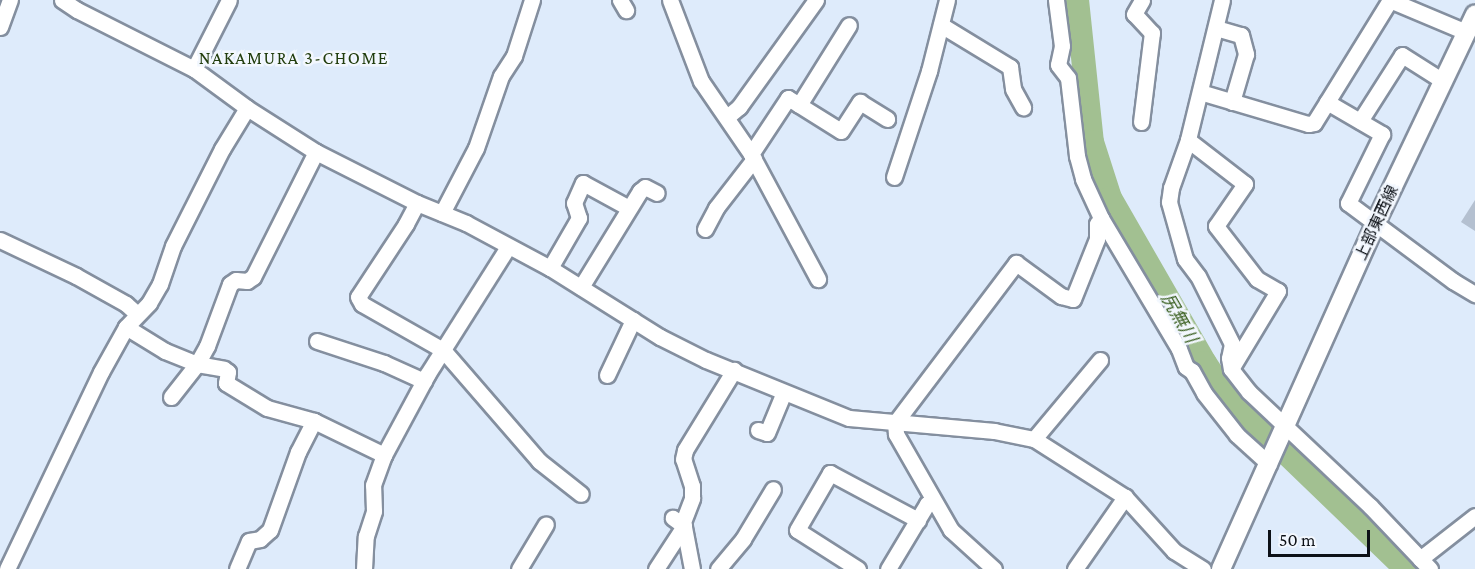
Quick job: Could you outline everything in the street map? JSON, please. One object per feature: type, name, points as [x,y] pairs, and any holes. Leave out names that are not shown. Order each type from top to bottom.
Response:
[{"type":"street","points":[[0,27],[10,0]]},
{"type":"street","points":[[62,0],[77,10],[194,69],[247,108],[316,152],[417,203],[466,223],[550,268],[688,351],[849,418],[994,431],[1034,439],[1125,497],[1174,551],[1203,569]]},
{"type":"street","points":[[194,69],[230,0]]},
{"type":"street","points":[[442,213],[476,148],[501,76],[514,56],[532,0]]},
{"type":"street","points":[[670,0],[701,81],[752,157],[819,279]]},
{"type":"street","points":[[727,117],[739,107],[816,0]]},
{"type":"street","points":[[894,177],[947,0]]},
{"type":"street","points":[[1056,0],[1062,46],[1058,65],[1068,78],[1077,156],[1083,178],[1101,218],[1179,349],[1186,367],[1192,371],[1204,393],[1237,435],[1270,462],[1221,569]]},
{"type":"street","points":[[1141,122],[1152,33],[1134,14],[1142,0]]},
{"type":"street","points":[[1222,0],[1188,140],[1171,189],[1169,202],[1185,259],[1198,276],[1232,344],[1229,358],[1231,369],[1249,392],[1285,429],[1425,564],[1475,516]]},
{"type":"street","points":[[1200,92],[1308,124],[1314,123],[1390,0],[1466,32]]},
{"type":"street","name":"上部東西線","points":[[1270,462],[1376,222],[1475,14]]},
{"type":"street","points":[[799,105],[849,25]]},
{"type":"street","points":[[941,25],[1010,67],[1013,89],[1023,107]]},
{"type":"street","points":[[1216,28],[1241,35],[1246,54],[1232,102]]},
{"type":"street","points":[[1360,121],[1402,55],[1443,81]]},
{"type":"street","points":[[705,229],[716,208],[752,157],[788,98],[841,131],[860,102],[887,119]]},
{"type":"street","points":[[1327,102],[1382,134],[1348,203],[1453,281],[1475,294]]},
{"type":"street","points":[[7,569],[101,372],[126,327],[149,303],[160,284],[173,246],[222,149],[247,108]]},
{"type":"street","points":[[1188,140],[1245,184],[1216,226],[1257,279],[1278,291],[1231,369]]},
{"type":"street","points":[[171,397],[197,364],[207,346],[231,284],[236,280],[247,281],[253,277],[316,152]]},
{"type":"street","points":[[550,268],[579,218],[574,202],[583,183],[629,208]]},
{"type":"street","points":[[581,287],[640,191],[645,187],[657,193]]},
{"type":"street","points":[[417,203],[406,224],[358,297],[362,304],[443,350],[539,461],[581,494]]},
{"type":"street","points":[[994,569],[951,530],[896,434],[895,423],[1016,263],[1061,296],[1073,299],[1097,239],[1097,224],[1101,218]]},
{"type":"street","points":[[0,240],[76,276],[126,304],[137,314]]},
{"type":"street","points":[[364,569],[366,536],[374,511],[373,485],[384,455],[424,381],[508,247]]},
{"type":"street","points":[[607,375],[633,320]]},
{"type":"street","points":[[126,327],[165,351],[197,364],[224,369],[228,372],[226,383],[267,408],[314,422],[384,455]]},
{"type":"street","points":[[317,340],[384,363],[424,381]]},
{"type":"street","points":[[1034,439],[1100,360]]},
{"type":"street","points":[[656,569],[692,498],[692,486],[683,459],[685,450],[734,370]]},
{"type":"street","points":[[758,430],[767,434],[784,392]]},
{"type":"street","points":[[237,569],[249,541],[260,539],[270,530],[298,452],[314,422]]},
{"type":"street","points":[[858,569],[796,530],[830,473],[918,520]]},
{"type":"street","points":[[718,569],[743,539],[773,489]]},
{"type":"street","points":[[1075,569],[1125,497]]},
{"type":"street","points":[[888,569],[918,520],[933,501]]},
{"type":"street","points":[[678,522],[692,569]]},
{"type":"street","points":[[519,569],[546,524]]},
{"type":"building","points":[[1475,200],[1475,231],[1461,222]]},
{"type":"waterway","name":"尻無川","points":[[1077,0],[1092,142],[1110,198],[1205,363],[1225,394],[1406,569]]},
{"type":"district","name":"NAKAMURA 3-CHOME","points":[[294,58]]}]
